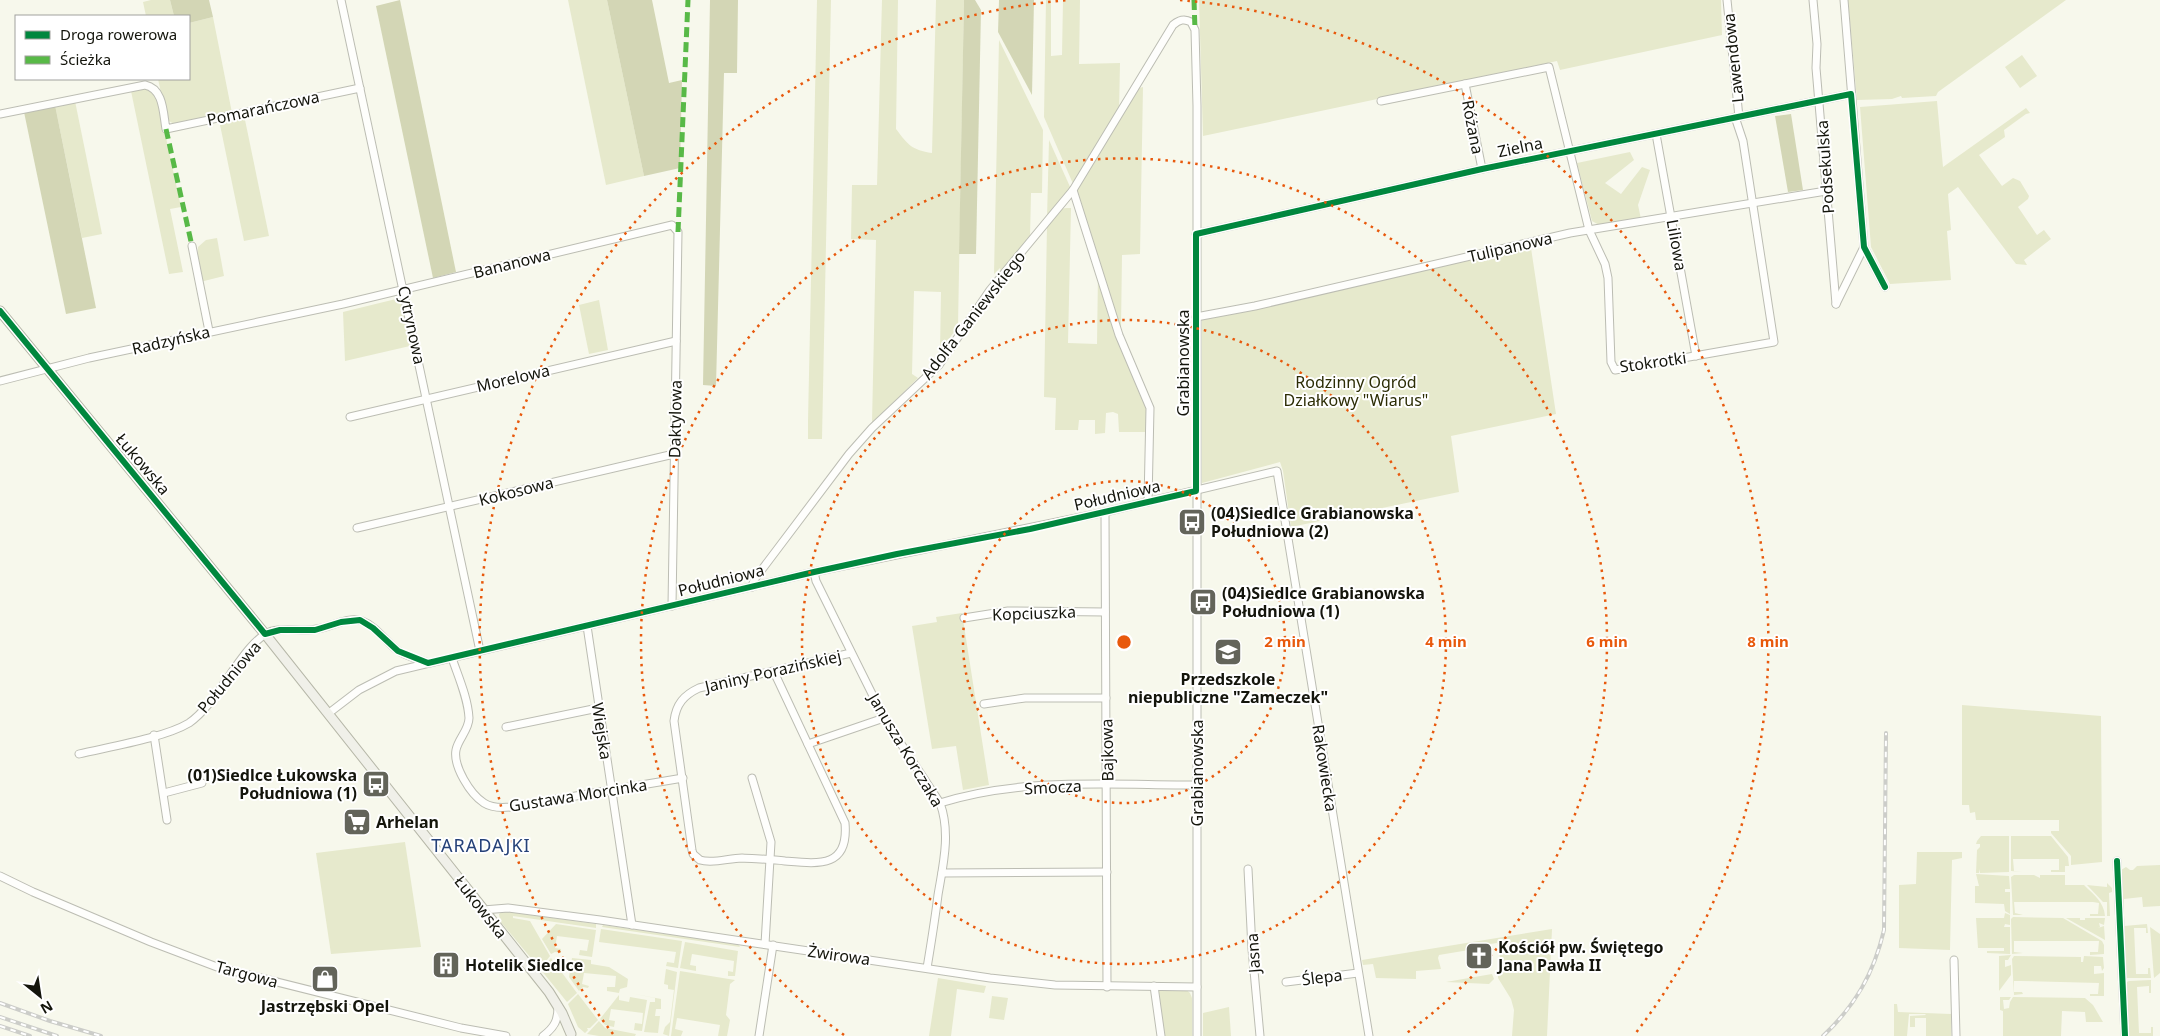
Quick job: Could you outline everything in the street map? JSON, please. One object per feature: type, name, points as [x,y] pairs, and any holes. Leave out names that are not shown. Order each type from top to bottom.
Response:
[{"type":"main road","name":"Łukowska","points":[[0,311],[265,634],[558,1005],[563,1014],[568,1035]]},
{"type":"street","name":"Cytrynowa","points":[[341,0],[428,398],[480,651]]},
{"type":"street","name":"Lawendowa","points":[[1727,0],[1738,117],[1752,203]]},
{"type":"street","name":"Podsekulska","points":[[1814,0],[1819,99],[1836,304],[1864,247]]},
{"type":"street","points":[[1844,0],[1864,247],[1885,287]]},
{"type":"street","name":"Adolfa Ganiewskiego","points":[[752,587],[754,580],[849,454],[872,428],[939,365],[993,286],[1073,190],[1173,25],[1179,20],[1186,20],[1191,22],[1195,30]]},
{"type":"street","name":"Grabianowska","points":[[1195,30],[1197,106],[1197,1036]]},
{"type":"street","name":"Różana","points":[[1381,101],[1549,67]]},
{"type":"street","name":"Stokrotki","points":[[1549,67],[1589,230],[1605,264],[1608,278],[1611,362],[1615,370],[1774,342],[1752,203]]},
{"type":"street","name":"Różana","points":[[1465,84],[1482,169]]},
{"type":"street","name":"Pomarańczowa","points":[[0,114],[145,85],[152,86],[159,94],[166,129],[360,88]]},
{"type":"street","name":"Zielna","points":[[1196,234],[1482,169],[1851,94]]},
{"type":"street","name":"Liliowa","points":[[1656,134],[1696,356]]},
{"type":"street","points":[[1073,190],[1119,335],[1150,408],[1148,502]]},
{"type":"street","name":"Tulipanowa","points":[[1196,317],[1255,306],[1589,230],[1826,191]]},
{"type":"street","name":"Bananowa","points":[[343,304],[668,225],[676,227],[678,232]]},
{"type":"street","name":"Daktylowa","points":[[672,606],[678,232]]},
{"type":"street","points":[[192,246],[209,331]]},
{"type":"street","name":"Radzyńska","points":[[0,381],[89,358],[209,331],[343,304]]},
{"type":"street","name":"Morelowa","points":[[350,417],[676,341]]},
{"type":"street","name":"Kokosowa","points":[[357,528],[674,454]]},
{"type":"street","name":"Południowa","points":[[329,714],[371,682],[396,671],[814,572],[1105,512],[1277,471]]},
{"type":"street","name":"Rakowiecka","points":[[1277,471],[1369,1036]]},
{"type":"street","name":"Bajkowa","points":[[1105,512],[1107,987]]},
{"type":"street","name":"Janusza Korczaka","points":[[814,572],[851,653],[884,718],[940,803],[945,816],[946,832],[942,873],[927,968]]},
{"type":"street","name":"Kopciuszka","points":[[964,618],[1008,611],[1105,612]]},
{"type":"street","name":"Południowa","points":[[79,754],[154,735],[179,727],[196,717],[220,691],[244,656],[265,634],[280,630],[315,630],[347,621],[360,620],[373,628],[398,650],[428,663]]},
{"type":"street","name":"Wiejska","points":[[587,626],[632,925]]},
{"type":"street","name":"Janiny Porazińskiej","points":[[772,859],[732,858],[704,861],[696,858],[692,850],[674,721],[676,712],[683,698],[688,693],[699,688],[851,653]]},
{"type":"street","name":"Gustawa Morcinka","points":[[452,658],[469,720],[456,747],[454,758],[457,768],[475,795],[484,803],[496,808],[510,808],[682,778]]},
{"type":"street","points":[[772,859],[815,863],[829,860],[841,851],[846,838],[845,823],[774,672]]},
{"type":"street","points":[[984,704],[1025,698],[1106,698]]},
{"type":"street","points":[[506,727],[598,708]]},
{"type":"street","points":[[808,744],[884,718]]},
{"type":"street","points":[[154,735],[167,820]]},
{"type":"street","points":[[752,778],[771,842],[772,859],[765,944]]},
{"type":"street","points":[[164,793],[202,783]]},
{"type":"street","name":"Smocza","points":[[940,803],[963,796],[1036,785],[1196,785]]},
{"type":"street","points":[[2117,861],[2125,1036]]},
{"type":"street","name":"Jasna","points":[[1248,870],[1252,949],[1260,1036]]},
{"type":"street","points":[[942,873],[1107,872]]},
{"type":"street","name":"Targowa","points":[[0,876],[133,934],[217,966],[461,1028],[506,1036]]},
{"type":"street","name":"Żwirowa","points":[[483,910],[508,908],[1055,985],[1197,987]]},
{"type":"street","points":[[759,1036],[773,945]]},
{"type":"street","points":[[1954,960],[1956,1036]]},
{"type":"street","name":"Ślepa","points":[[1286,982],[1358,973]]},
{"type":"street","points":[[1154,986],[1161,1036]]},
{"type":"street","points":[[543,1036],[552,1028],[557,1020],[558,1005]]},
{"type":"green space","points":[[170,0],[174,15],[146,15],[143,2]]},
{"type":"green space","points":[[170,0],[209,0],[213,17],[190,23],[190,15],[174,15]]},
{"type":"green space","points":[[400,0],[456,272],[433,278],[376,6]]},
{"type":"green space","points":[[568,0],[607,0],[644,176],[606,185]]},
{"type":"green space","points":[[607,0],[652,0],[669,83],[682,80],[680,168],[644,176]]},
{"type":"green space","points":[[710,0],[738,0],[737,73],[724,73],[716,386],[703,385]]},
{"type":"green space","points":[[817,0],[831,0],[822,439],[808,439],[808,421]]},
{"type":"green space","points":[[882,0],[898,0],[896,129],[911,146],[932,153],[936,0],[964,0],[958,326],[940,352],[941,292],[914,291],[912,374],[918,378],[872,423],[876,240],[851,239],[852,185],[877,185]]},
{"type":"green space","points":[[964,0],[975,0],[981,10],[976,254],[959,254]]},
{"type":"green space","points":[[999,0],[1034,0],[1032,95],[998,32]]},
{"type":"green space","points":[[1046,0],[1051,0],[1051,56],[1062,55],[1063,0],[1080,0],[1079,64],[1120,63],[1119,112],[1074,186],[1044,117]]},
{"type":"green space","points":[[1199,0],[1721,0],[1722,35],[1560,70],[1557,61],[1203,136]]},
{"type":"green space","points":[[1848,0],[2066,0],[1938,92],[1936,96],[1902,98],[1901,96],[1892,99],[1857,100]]},
{"type":"green space","points":[[213,17],[232,113],[176,125],[167,120],[158,80],[190,80],[190,23]]},
{"type":"green space","points":[[999,40],[1043,130],[1042,193],[1031,193],[1030,238],[1001,272],[1000,268],[994,274]]},
{"type":"green space","points":[[2022,55],[2037,76],[2020,88],[2005,67]]},
{"type":"green space","points":[[1143,87],[1140,254],[1122,255],[1121,329],[1076,191],[1136,89]]},
{"type":"green space","points":[[147,88],[157,96],[181,207],[170,209],[183,272],[169,274],[131,91]]},
{"type":"green space","points":[[75,101],[102,234],[82,238],[55,105]]},
{"type":"green space","points":[[1937,101],[1943,167],[2026,108],[2030,113],[2004,130],[2005,137],[1979,155],[2002,186],[2013,178],[2020,181],[2029,196],[2018,207],[2037,235],[2044,230],[2051,239],[2024,260],[2027,265],[2016,264],[1958,187],[1948,194],[1951,230],[1947,231],[1951,280],[1890,284],[1871,247],[1860,107]]},
{"type":"green space","points":[[55,105],[96,308],[66,314],[24,112]]},
{"type":"green space","points":[[1791,114],[1803,190],[1788,192],[1775,116]]},
{"type":"green space","points":[[244,115],[269,236],[244,241],[219,120]]},
{"type":"green space","points":[[1049,140],[1071,189],[1047,218]]},
{"type":"green space","points":[[1630,152],[1634,160],[1605,183],[1621,194],[1642,167],[1650,170],[1638,205],[1641,219],[1599,225],[1592,221],[1577,163]]},
{"type":"green space","points":[[1071,208],[1068,343],[1097,344],[1098,273],[1148,409],[1147,432],[1119,432],[1118,414],[1113,412],[1106,413],[1105,433],[1095,434],[1095,420],[1079,420],[1078,430],[1055,430],[1056,398],[1044,397],[1047,225],[1060,209]]},
{"type":"green space","points":[[217,238],[224,276],[200,282],[197,259],[198,247],[206,240]]},
{"type":"green space","name":"Rodzinny Ogród Działkowy \"Wiarus\"","points":[[1528,246],[1531,248],[1556,414],[1451,436],[1459,492],[1291,527],[1280,462],[1202,483],[1202,318]]},
{"type":"green space","points":[[400,298],[410,346],[345,361],[343,312]]},
{"type":"green space","points":[[599,300],[608,350],[589,354],[579,305]]},
{"type":"green space","points":[[962,613],[989,785],[963,790],[956,746],[932,749],[912,626],[937,622],[936,617]]},
{"type":"green space","points":[[1962,705],[2101,716],[2102,862],[2071,865],[2071,856],[2051,833],[2051,831],[2059,831],[2059,820],[1976,820],[1975,812],[1970,813],[1969,805],[1962,805]]},
{"type":"green space","points":[[1981,836],[2009,836],[2009,872],[1980,873],[1980,869],[1979,873],[1976,873],[1977,850],[1980,844],[1976,844]]},
{"type":"green space","points":[[2011,836],[2051,836],[2068,857],[2069,866],[2065,866],[2065,872],[2051,872],[2051,870],[2059,870],[2059,859],[2013,859],[2014,871],[2022,872],[2011,871]]},
{"type":"green space","points":[[405,842],[421,947],[331,954],[316,853]]},
{"type":"green space","points":[[1917,852],[1962,852],[1962,858],[1952,860],[1950,950],[1899,948],[1899,885],[1916,884]]},
{"type":"green space","points":[[2160,865],[2160,906],[2143,907],[2142,897],[2124,899],[2124,920],[2121,870],[2126,867],[2133,870],[2137,866]]},
{"type":"green space","points":[[1976,874],[2009,876],[2010,889],[2005,889],[2005,892],[2010,892],[2010,914],[2005,911],[2004,904],[1975,903],[1975,886],[1979,886]]},
{"type":"green space","points":[[2014,875],[2034,875],[2040,878],[2040,875],[2065,875],[2065,885],[2084,885],[2101,903],[2105,916],[2090,916],[2090,914],[2098,914],[2099,903],[2093,902],[2014,902],[2015,913],[2023,915],[2013,915],[2011,877]]},
{"type":"green space","points":[[2107,883],[2112,888],[2112,892],[2109,893],[2110,916],[2107,916],[2107,902],[2103,902],[2087,885],[2107,887]]},
{"type":"green space","points":[[502,911],[596,924],[596,928],[513,916],[513,918],[530,921],[550,956],[540,969],[500,921],[499,914]]},
{"type":"green space","points":[[2005,913],[2010,915],[2010,925],[2005,924],[2004,927],[2010,927],[2010,954],[1987,953],[1987,951],[2004,951],[2004,948],[1978,948],[1976,918],[2004,918]]},
{"type":"green space","points":[[2013,917],[2063,918],[2102,941],[2104,954],[2090,955],[2090,952],[2098,952],[2099,941],[2014,941],[2014,952],[2023,953],[2012,954],[2011,919]]},
{"type":"green space","points":[[2066,918],[2085,920],[2085,918],[2105,918],[2104,925],[2099,923],[2100,927],[2098,928],[2104,926],[2105,940]]},
{"type":"green space","points":[[556,924],[596,930],[592,957],[579,955],[580,950],[587,951],[589,940],[557,936],[555,948],[561,949],[561,953],[555,952],[551,954],[542,939]]},
{"type":"green space","points":[[2147,924],[2148,933],[2146,933],[2146,928],[2134,928],[2136,974],[2148,974],[2148,968],[2150,968],[2151,978],[2127,978],[2124,926]]},
{"type":"green space","points":[[603,925],[738,944],[740,947],[602,927]]},
{"type":"green space","points":[[2150,927],[2160,934],[2160,973],[2154,978]]},
{"type":"green space","points":[[601,929],[682,941],[678,968],[666,966],[667,962],[674,963],[676,952],[599,942]]},
{"type":"green space","points":[[1552,929],[1547,1036],[1512,1036],[1514,1010],[1511,999],[1498,978],[1501,962],[1497,943],[1468,947],[1469,950],[1439,955],[1441,969],[1416,971],[1416,979],[1376,978],[1373,964],[1363,965],[1362,960]]},
{"type":"green space","points":[[685,942],[738,951],[735,976],[728,976],[728,971],[733,972],[734,961],[692,954],[690,965],[696,966],[696,971],[680,968]]},
{"type":"green space","points":[[2011,955],[2008,960],[2005,960],[2005,967],[2011,965],[2011,975],[1999,991],[1999,956]]},
{"type":"green space","points":[[2014,956],[2081,957],[2081,962],[2083,962],[2084,956],[2103,957],[2104,968],[2102,971],[2101,966],[2094,966],[2094,974],[2104,973],[2104,996],[2090,996],[2090,994],[2098,994],[2099,983],[2020,981],[2014,981],[2014,992],[2022,992],[2023,994],[2014,995],[2012,959]]},
{"type":"green space","points":[[551,958],[577,993],[567,1002],[541,970]]},
{"type":"green space","points":[[572,958],[591,960],[591,964],[609,967],[628,979],[627,987],[620,989],[619,993],[607,991],[607,987],[615,987],[616,976],[584,973],[582,984],[589,986],[588,988],[583,987],[579,991],[569,977]]},
{"type":"green space","points":[[666,969],[677,972],[669,1036],[663,1034],[665,1027],[670,1022],[674,990],[668,989],[668,985],[664,984]]},
{"type":"green space","points":[[680,971],[735,980],[730,984],[726,1015],[730,1020],[727,1036],[718,1036],[720,1025],[677,1018],[675,1029],[683,1031],[681,1036],[671,1036]]},
{"type":"green space","points":[[1492,974],[1494,979],[1489,984],[1446,982]]},
{"type":"green space","points":[[938,978],[986,986],[984,993],[957,989],[951,1036],[929,1036]]},
{"type":"green space","points":[[2151,980],[2151,993],[2149,993],[2149,986],[2137,987],[2139,1033],[2151,1033],[2151,1027],[2153,1027],[2153,1036],[2129,1036],[2127,982]]},
{"type":"green space","points":[[1185,989],[1192,998],[1192,1036],[1165,1036],[1160,1022],[1162,1019],[1157,991]]},
{"type":"green space","points":[[630,993],[661,999],[661,1009],[656,1009],[655,1016],[660,1016],[658,1033],[644,1032],[650,1002],[655,1002],[655,998]]},
{"type":"green space","points":[[578,994],[598,1020],[590,1028],[587,1028],[588,1030],[585,1033],[578,1027],[568,1004]]},
{"type":"green space","points":[[619,995],[619,1000],[629,1002],[630,997],[647,1000],[642,1031],[634,1030],[635,1023],[642,1024],[643,1013],[611,1009],[609,1020],[615,1021],[614,1027],[605,1025],[600,1019]]},
{"type":"green space","points":[[992,996],[1008,998],[1004,1020],[989,1018]]},
{"type":"green space","points":[[2000,997],[2011,997],[2009,1000],[2003,1000],[2004,1009],[2009,1008],[2013,997],[2085,998],[2093,1005],[2103,1022],[2086,1022],[2085,1012],[2062,1011],[2061,1036],[2003,1036],[2003,1011],[2000,1010]]},
{"type":"green space","points":[[1894,1004],[1897,1004],[1898,1012],[1951,1014],[1951,1036],[1926,1036],[1926,1018],[1915,1018],[1915,1027],[1910,1027],[1910,1016],[1926,1015],[1909,1014],[1907,1036],[1894,1036]]},
{"type":"green space","points":[[1229,1007],[1231,1036],[1203,1036],[1203,1013]]},
{"type":"green space","points":[[599,1021],[605,1028],[636,1034],[635,1036],[599,1036],[587,1034]]},
{"type":"railway","points":[[1823,1036],[1845,1013],[1862,988],[1875,960],[1884,930],[1886,733]]},
{"type":"railway","points":[[0,1003],[50,1021],[101,1036]]},
{"type":"railway","points":[[0,1017],[57,1036]]},
{"type":"railway","points":[[0,1026],[30,1036]]},
{"type":"marked path","points":[[678,232],[688,0]]},
{"type":"marked path","points":[[1194,0],[1195,30]]},
{"type":"marked path","points":[[166,129],[192,246]]},
{"type":"cycle path","points":[[0,311],[265,634],[280,630],[315,630],[341,622],[360,620],[373,628],[398,651],[428,663],[814,572],[1030,529],[1196,491],[1196,234],[1482,169],[1851,94],[1864,247],[1885,287]]},
{"type":"cycle path","points":[[2117,861],[2125,1036]]},
{"type":"place","name":"(04)Siedlce Grabianowska Południowa (2)","points":[[1192,522]]},
{"type":"place","name":"(04)Siedlce Grabianowska Południowa (1)","points":[[1203,602]]},
{"type":"place","name":"Przedszkole niepubliczne \"Zameczek\"","points":[[1228,652]]},
{"type":"place","name":"(01)Siedlce Łukowska Południowa (1)","points":[[376,784]]},
{"type":"place","name":"Arhelan","points":[[357,822]]},
{"type":"place","name":"Kościół pw. Świętego Jana Pawła II","points":[[1479,956]]},
{"type":"place","name":"Hotelik Siedlce","points":[[446,965]]},
{"type":"place","name":"Jastrzębski Opel","points":[[325,979]]},
{"type":"district","name":"TARADAJKI","points":[[481,845]]}]
